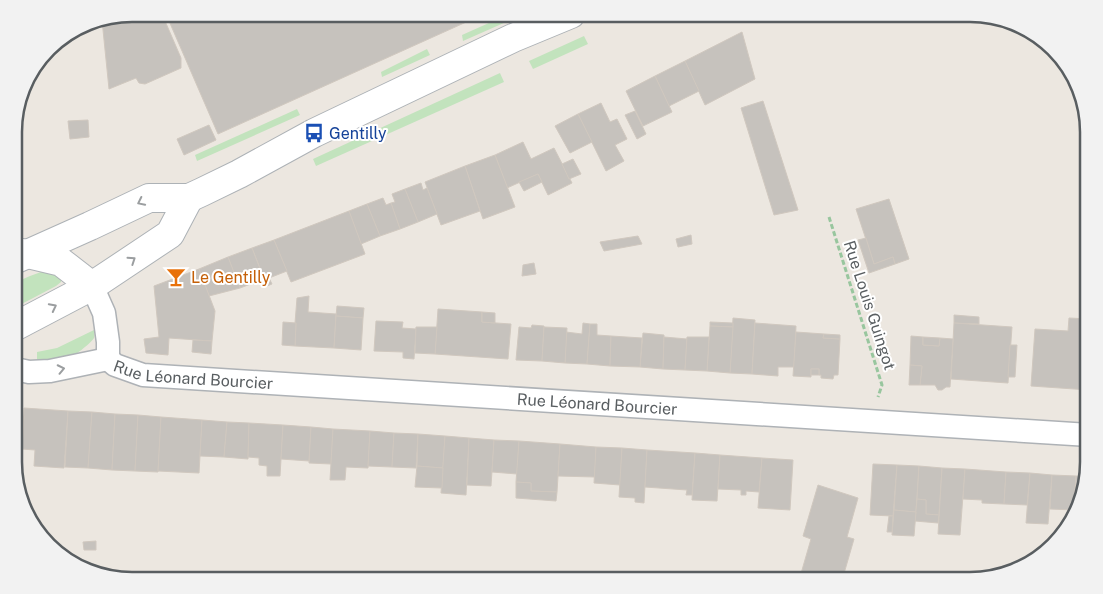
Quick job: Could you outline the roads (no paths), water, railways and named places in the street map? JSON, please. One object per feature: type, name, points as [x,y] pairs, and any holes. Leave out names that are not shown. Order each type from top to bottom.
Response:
[{"type":"main road","points":[[23,253],[149,198],[188,198],[240,174],[314,133],[513,38],[552,22]]},
{"type":"main road","points":[[22,323],[92,286],[170,234],[188,198]]},
{"type":"main road","points":[[23,256],[61,262],[92,286]]},
{"type":"street","points":[[22,371],[50,371],[108,359],[104,313],[92,286]]},
{"type":"street","name":"Rue Léonard Bourcier","points":[[108,359],[115,365],[143,374],[1080,434]]},
{"type":"place","name":"Gentilly","points":[[314,133]]},
{"type":"place","name":"Le Gentilly","points":[[176,277]]}]
